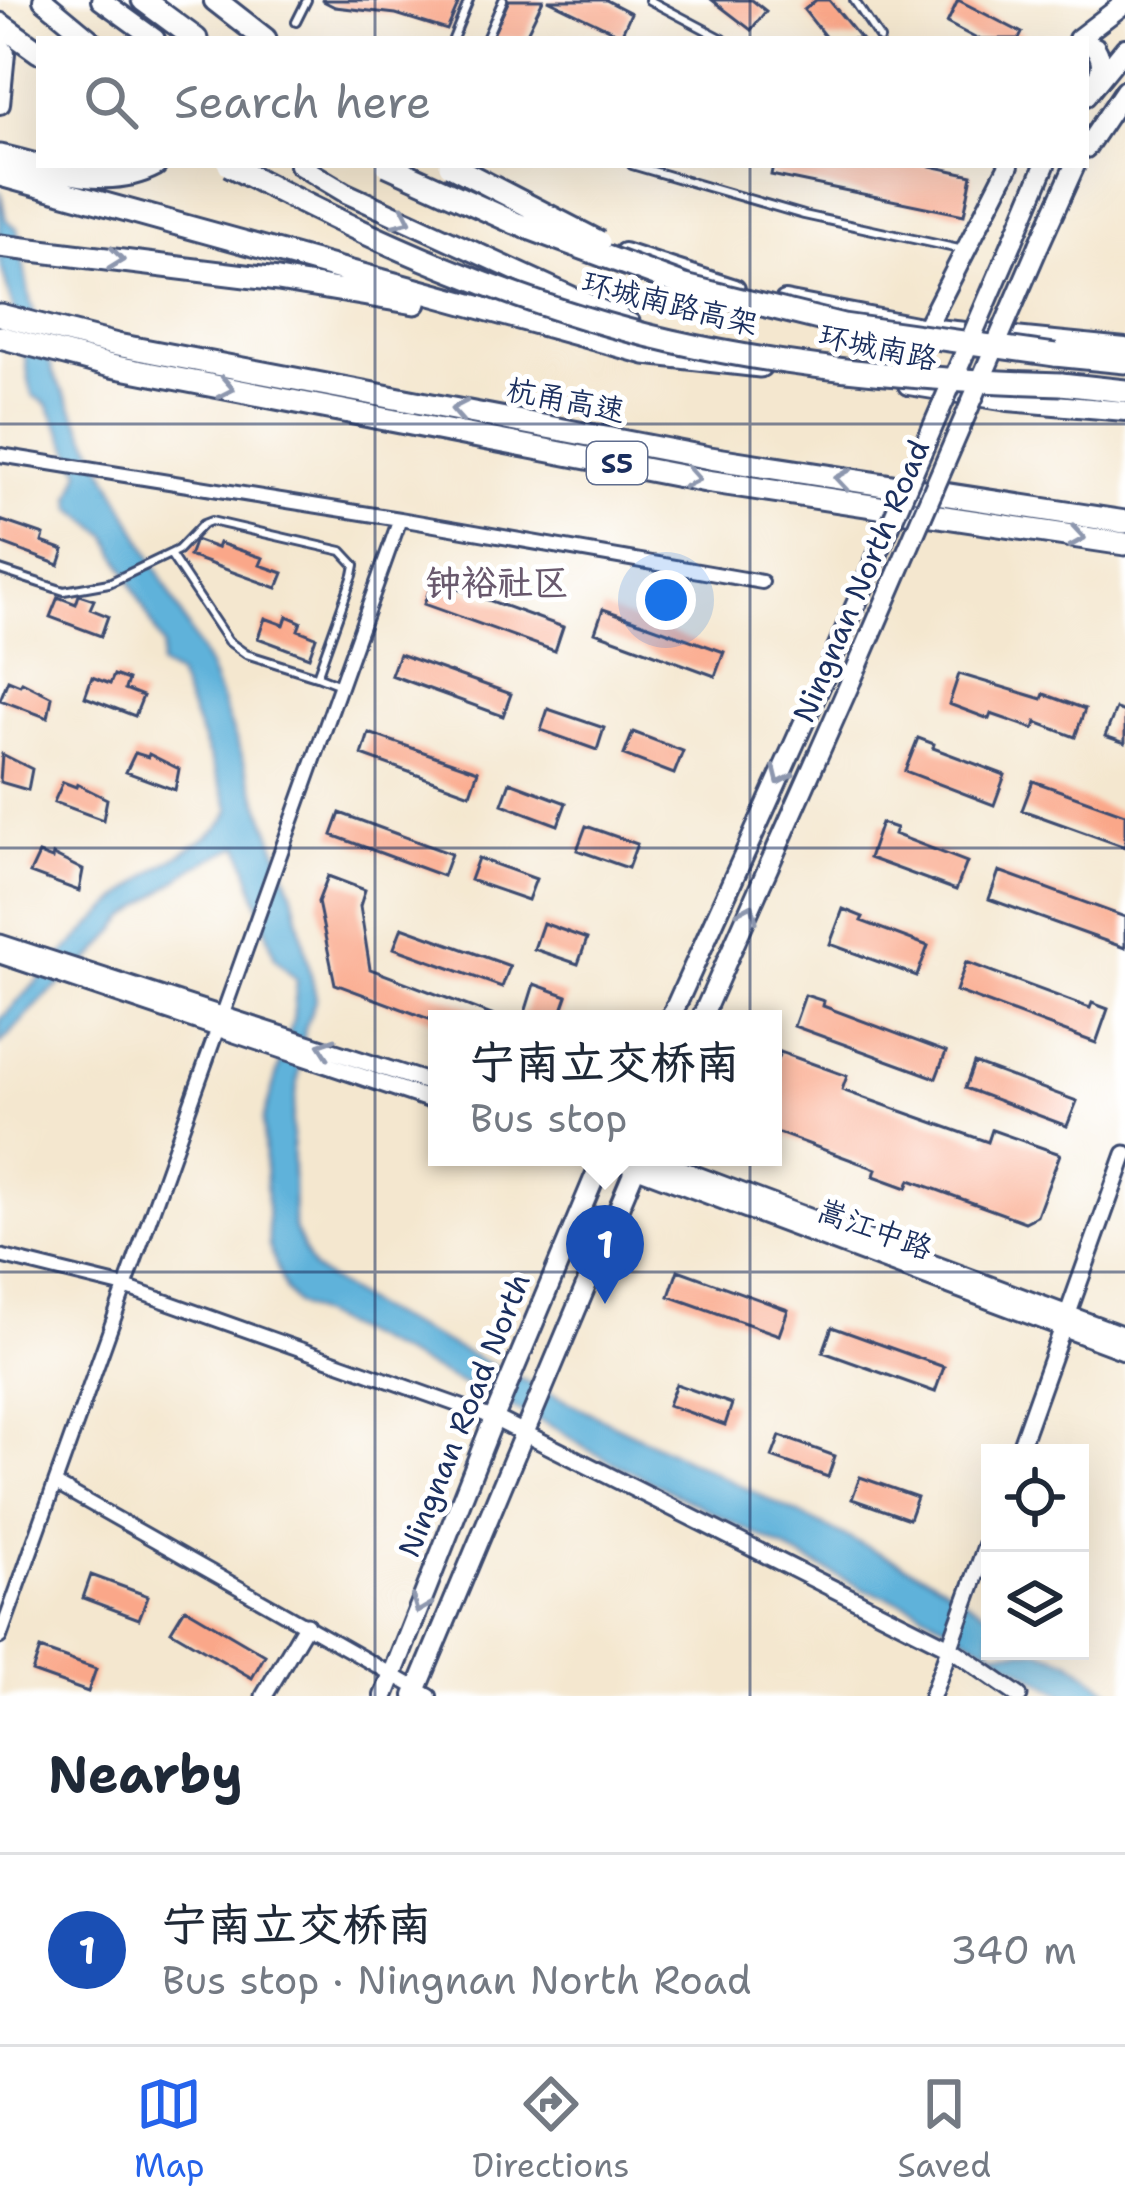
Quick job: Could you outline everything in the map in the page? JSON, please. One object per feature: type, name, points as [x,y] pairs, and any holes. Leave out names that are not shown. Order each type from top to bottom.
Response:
[{"type":"highway","points":[[143,0],[192,36]]},
{"type":"highway","points":[[164,0],[195,36]]},
{"type":"highway","points":[[215,0],[261,36]]},
{"type":"highway","points":[[0,25],[36,50]]},
{"type":"highway","points":[[0,157],[36,165]]},
{"type":"highway","points":[[47,168],[119,178],[147,168]]},
{"type":"highway","name":"环城南路高架","points":[[235,168],[296,201],[479,282],[670,340],[844,371],[944,382],[1061,384],[1125,391]]},
{"type":"highway","name":"环城南路高架","points":[[394,168],[515,223],[685,286],[842,326],[1125,362]]},
{"type":"highway","points":[[456,168],[685,286]]},
{"type":"highway","points":[[0,175],[645,353],[844,371]]},
{"type":"highway","points":[[0,246],[357,292],[552,329]]},
{"type":"highway","name":"杭甬高速","points":[[0,315],[114,355],[706,481],[1125,544]]},
{"type":"highway","name":"杭甬高速","points":[[0,338],[710,458],[1125,522]]},
{"type":"main road","points":[[43,0],[86,36]]},
{"type":"main road","points":[[101,0],[151,36]]},
{"type":"main road","points":[[1082,36],[1125,3]]},
{"type":"main road","points":[[1089,45],[1095,47],[1102,67],[1091,89]]},
{"type":"main road","points":[[0,46],[5,53],[0,104]]},
{"type":"main road","points":[[1091,89],[1125,48]]},
{"type":"main road","points":[[1089,144],[1125,90]]},
{"type":"main road","name":"环城南路","points":[[304,168],[346,193],[629,323],[908,385],[1125,410]]},
{"type":"main road","name":"环城南路","points":[[408,168],[600,246],[754,295],[926,328],[1125,348]]},
{"type":"main road","points":[[908,385],[926,328],[1007,168]]},
{"type":"main road","points":[[674,1010],[828,669],[1044,168]]},
{"type":"main road","name":"Ningnan North Road","points":[[705,1010],[1074,168]]},
{"type":"main road","name":"Ningnan Road North","points":[[384,1696],[517,1359],[601,1166]]},
{"type":"main road","points":[[420,1693],[523,1430],[639,1166]]},
{"type":"main road","name":"嵩江中路","points":[[654,1166],[1064,1321],[1125,1351]]},
{"type":"main road","name":"嵩江中路","points":[[1064,1321],[1125,1336]]},
{"type":"street","points":[[0,455],[762,582]]},
{"type":"street","points":[[0,1637],[400,519]]},
{"type":"street","points":[[0,943],[166,999],[219,1020],[260,1044],[428,1099]]},
{"type":"street","points":[[0,955],[90,986],[428,1082]]},
{"type":"street","points":[[1021,1444],[1125,1154]]},
{"type":"street","points":[[0,1256],[125,1287],[495,1416],[951,1645],[1019,1696]]},
{"type":"street","points":[[56,1484],[420,1693]]},
{"type":"street","points":[[932,1696],[984,1552]]},
{"type":"street","points":[[264,1696],[306,1625]]},
{"type":"lane","points":[[296,22],[307,0]]},
{"type":"lane","points":[[454,36],[469,0]]},
{"type":"lane","points":[[487,36],[502,0]]},
{"type":"lane","points":[[649,0],[718,36]]},
{"type":"lane","points":[[854,0],[878,36]]},
{"type":"lane","points":[[642,168],[804,215],[964,250]]},
{"type":"lane","points":[[0,570],[64,590],[109,584],[170,554],[211,521],[342,551],[355,565],[353,575],[317,676]]},
{"type":"lane","points":[[170,554],[228,641],[239,650],[340,685]]},
{"type":"water","points":[[0,190],[6,220],[17,228],[30,300],[53,373],[209,667],[293,894],[316,998],[305,1028],[292,1123],[294,1229],[313,1269],[374,1308],[931,1578],[981,1609],[981,1645],[913,1606],[864,1589],[585,1448],[559,1430],[297,1304],[286,1291],[269,1246],[263,1120],[293,1020],[297,980],[275,958],[240,845],[194,867],[126,918],[96,954],[0,1044],[0,1020],[74,943],[153,872],[219,827],[230,809],[177,675],[160,666],[163,646],[107,535],[73,509],[71,498],[81,471],[47,404],[32,395],[0,262]]},
{"type":"water","points":[[1006,1660],[1071,1661],[1116,1696],[1066,1696]]},
{"type":"building","points":[[321,0],[460,0],[447,30],[396,14],[335,7]]},
{"type":"building","points":[[509,0],[543,0],[525,36],[492,36]]},
{"type":"building","points":[[548,0],[606,0],[631,13],[621,35]]},
{"type":"building","points":[[712,0],[752,0],[766,11],[751,30]]},
{"type":"building","points":[[816,0],[829,0],[859,36],[825,36],[804,10]]},
{"type":"building","points":[[958,0],[1022,33],[971,36],[947,23]]},
{"type":"building","points":[[772,168],[940,168],[972,175],[964,215],[771,175]]},
{"type":"building","points":[[0,520],[44,535],[42,542],[64,550],[59,565],[0,543]]},
{"type":"building","points":[[195,540],[263,558],[260,565],[283,573],[277,588],[189,556]]},
{"type":"building","points":[[433,580],[563,627],[555,651],[424,604]]},
{"type":"building","points":[[79,595],[94,600],[90,609],[108,616],[101,636],[50,617],[58,597],[76,604]]},
{"type":"building","points":[[603,609],[724,652],[715,676],[595,632]]},
{"type":"building","points":[[287,616],[301,622],[298,630],[316,637],[309,657],[258,638],[265,618],[284,625]]},
{"type":"building","points":[[399,654],[511,694],[503,716],[391,675]]},
{"type":"building","points":[[959,674],[1085,709],[1075,737],[1036,722],[1034,729],[949,704]]},
{"type":"building","points":[[114,675],[128,680],[125,689],[143,696],[135,716],[85,697],[92,677],[110,684]]},
{"type":"building","points":[[8,680],[52,697],[48,718],[0,700]]},
{"type":"building","points":[[548,709],[604,728],[597,750],[541,730]]},
{"type":"building","points":[[1116,709],[1125,712],[1125,743],[1105,736]]},
{"type":"building","points":[[633,732],[683,751],[674,774],[624,755]]},
{"type":"building","points":[[369,733],[478,771],[470,794],[362,755]]},
{"type":"building","points":[[918,738],[1005,775],[994,805],[905,771]]},
{"type":"building","points":[[135,753],[149,754],[179,769],[175,790],[126,772]]},
{"type":"building","points":[[2,754],[32,769],[28,790],[0,782]]},
{"type":"building","points":[[1033,781],[1125,814],[1125,847],[1022,810]]},
{"type":"building","points":[[63,782],[107,799],[103,820],[54,802]]},
{"type":"building","points":[[510,782],[566,803],[558,825],[502,804]]},
{"type":"building","points":[[340,813],[451,854],[443,876],[332,835]]},
{"type":"building","points":[[881,823],[896,828],[894,834],[967,862],[956,890],[869,858]]},
{"type":"building","points":[[586,826],[637,844],[628,868],[577,850]]},
{"type":"building","points":[[39,854],[52,859],[53,855],[83,870],[79,891],[30,873]]},
{"type":"building","points":[[478,858],[536,879],[528,900],[470,880]]},
{"type":"building","points":[[999,871],[1125,917],[1125,948],[989,899]]},
{"type":"building","points":[[328,876],[365,890],[360,906],[370,969],[478,1010],[428,1010],[428,1019],[335,984],[318,902]]},
{"type":"building","points":[[843,909],[863,917],[861,921],[928,946],[917,976],[830,944]]},
{"type":"building","points":[[543,923],[587,939],[578,964],[534,949]]},
{"type":"building","points":[[402,927],[510,966],[502,987],[394,948]]},
{"type":"building","points":[[966,962],[1090,1008],[1092,1003],[1108,1009],[1096,1043],[956,991]]},
{"type":"building","points":[[534,984],[567,996],[562,1010],[526,1010]]},
{"type":"building","points":[[805,995],[946,1052],[936,1078],[794,1026]]},
{"type":"building","points":[[782,1053],[847,1076],[842,1090],[988,1142],[992,1130],[1060,1154],[1037,1216],[1025,1222],[910,1180],[907,1188],[874,1176],[876,1169],[782,1134]]},
{"type":"building","points":[[974,1063],[1077,1101],[1067,1126],[965,1088]]},
{"type":"building","points":[[678,1270],[788,1310],[779,1335],[669,1296]]},
{"type":"building","points":[[832,1327],[944,1367],[935,1392],[823,1352]]},
{"type":"building","points":[[676,1384],[732,1404],[725,1425],[668,1405]]},
{"type":"building","points":[[780,1436],[835,1456],[828,1477],[772,1457]]},
{"type":"building","points":[[860,1477],[917,1497],[909,1519],[852,1499]]},
{"type":"building","points":[[91,1575],[148,1596],[139,1619],[83,1598]]},
{"type":"building","points":[[185,1608],[265,1655],[252,1678],[171,1631]]},
{"type":"building","points":[[40,1649],[96,1669],[88,1692],[32,1672]]},
{"type":"place","name":"宁南立交桥南","points":[[605,1304]]},
{"type":"district","name":"钟裕社区","points":[[497,582]]}]
